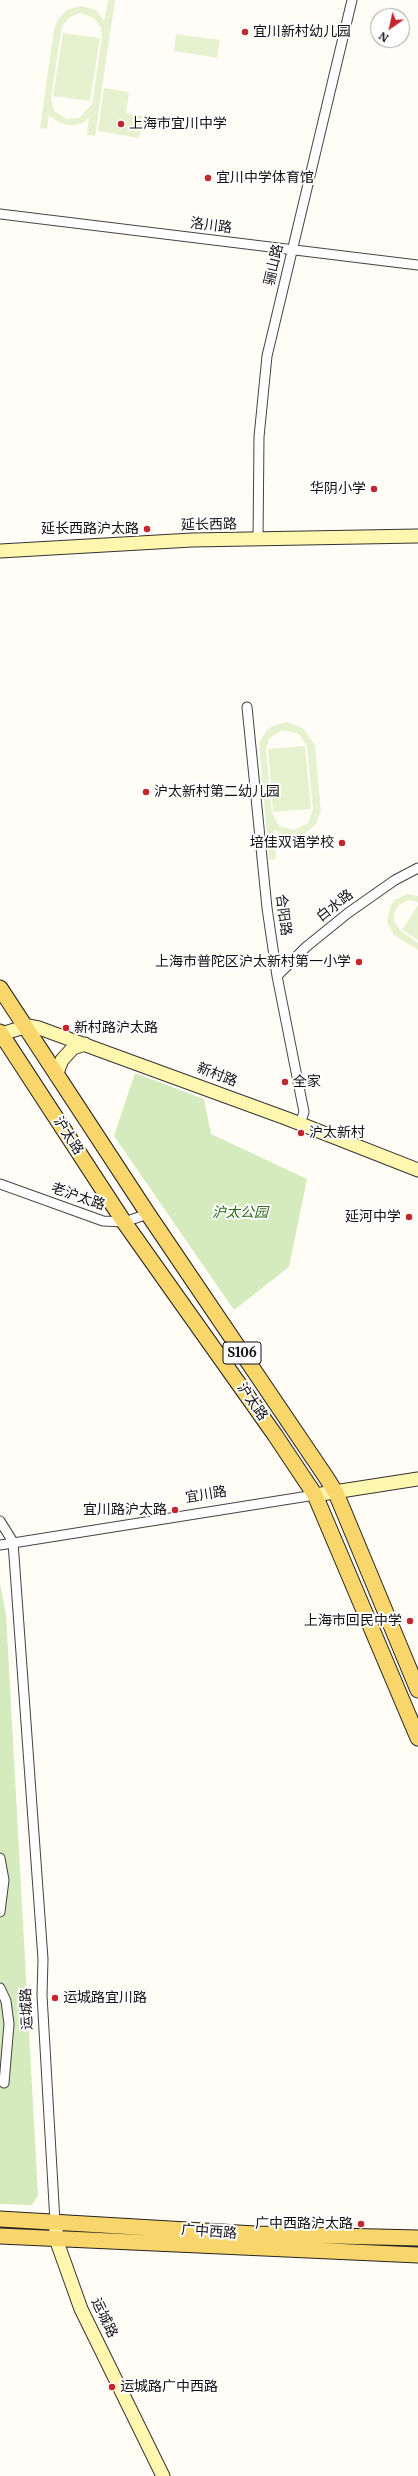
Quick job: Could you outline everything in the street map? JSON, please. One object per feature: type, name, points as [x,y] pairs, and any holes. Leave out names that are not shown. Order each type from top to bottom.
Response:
[{"type":"main road","name":"沪太路","points":[[0,988],[24,1027],[148,1214],[336,1493],[418,1690]]},
{"type":"main road","name":"沪太路","points":[[1,1033],[124,1222],[275,1435],[315,1495],[418,1738]]},
{"type":"main road","name":"广中西路","points":[[0,2219],[255,2234],[418,2238]]},
{"type":"main road","name":"广中西路","points":[[0,2236],[418,2255]]},
{"type":"street","name":"骊山路","points":[[258,540],[259,437],[267,356],[352,0]]},
{"type":"street","name":"洛川路","points":[[0,214],[418,266]]},
{"type":"street","name":"延长西路","points":[[0,551],[192,540],[418,536]]},
{"type":"street","name":"合阳路","points":[[247,707],[259,838],[277,976],[304,1112],[300,1124]]},
{"type":"street","name":"白水路","points":[[277,976],[306,948],[348,913],[395,880],[418,868]]},
{"type":"street","name":"新村路","points":[[1,1033],[24,1027],[39,1028],[300,1124],[418,1170]]},
{"type":"street","points":[[56,1075],[62,1060],[73,1048],[85,1044]]},
{"type":"street","name":"老沪太路","points":[[0,1184],[103,1221],[124,1222],[148,1214]]},
{"type":"street","name":"宜川路","points":[[0,1545],[418,1479]]},
{"type":"street","name":"运城路","points":[[0,1521],[13,1542],[43,1959],[42,1994],[56,2239],[81,2309],[163,2476]]},
{"type":"street","points":[[0,1858],[4,1880],[0,1912]]},
{"type":"street","points":[[0,1988],[6,2001],[9,2024],[4,2083]]},
{"type":"green space","points":[[108,0],[115,0],[95,136],[87,135],[89,117],[83,123],[71,126],[58,122],[49,115],[47,129],[40,128],[54,29],[58,19],[67,10],[80,6],[96,10],[104,21]],"holes":[[[80,13],[94,18],[101,28],[102,37],[92,104],[79,118],[67,119],[54,111],[51,98],[62,26],[70,17]]]},
{"type":"green space","points":[[63,33],[100,38],[90,101],[53,96]]},
{"type":"green space","points":[[176,34],[220,40],[217,58],[174,51]]},
{"type":"green space","points":[[104,88],[129,92],[126,113],[143,116],[139,138],[98,131]]},
{"type":"green space","points":[[287,722],[303,728],[315,745],[321,811],[316,824],[302,836],[286,836],[274,830],[276,859],[269,860],[259,743],[266,731],[272,726]],"holes":[[[282,730],[299,734],[307,746],[313,809],[308,823],[294,830],[279,826],[272,813],[266,750],[269,739]]]},
{"type":"green space","points":[[305,746],[311,809],[273,812],[268,749]]},
{"type":"green space","points":[[407,894],[418,896],[418,902],[408,900],[399,905],[394,913],[394,921],[401,931],[418,943],[418,950],[394,935],[387,922],[390,907],[395,900]]},
{"type":"green space","points":[[418,905],[418,940],[402,930]]},
{"type":"green space","name":"沪太公园","points":[[135,1073],[204,1099],[211,1134],[307,1179],[289,1267],[234,1310],[114,1136]]},
{"type":"green space","points":[[0,1584],[6,1614],[38,2195],[32,2205],[0,2204]]},
{"type":"place","name":"宜川新村幼儿园","points":[[245,32]]},
{"type":"place","name":"上海市宜川中学","points":[[121,124]]},
{"type":"place","name":"宜川中学体育馆","points":[[208,178]]},
{"type":"place","name":"华阴小学","points":[[374,489]]},
{"type":"place","name":"延长西路沪太路","points":[[147,529]]},
{"type":"place","name":"沪太新村第二幼儿园","points":[[146,792]]},
{"type":"place","name":"培佳双语学校","points":[[342,843]]},
{"type":"place","name":"上海市普陀区沪太新村第一小学","points":[[359,962]]},
{"type":"place","name":"新村路沪太路","points":[[66,1028]]},
{"type":"place","name":"全家","points":[[285,1082]]},
{"type":"place","name":"沪太新村","points":[[301,1133]]},
{"type":"place","name":"延河中学","points":[[409,1217]]},
{"type":"place","name":"宜川路沪太路","points":[[175,1510]]},
{"type":"place","name":"上海市回民中学","points":[[410,1621]]},
{"type":"place","name":"运城路宜川路","points":[[55,1998]]},
{"type":"place","name":"广中西路沪太路","points":[[361,2224]]},
{"type":"place","name":"运城路广中西路","points":[[112,2387]]}]
